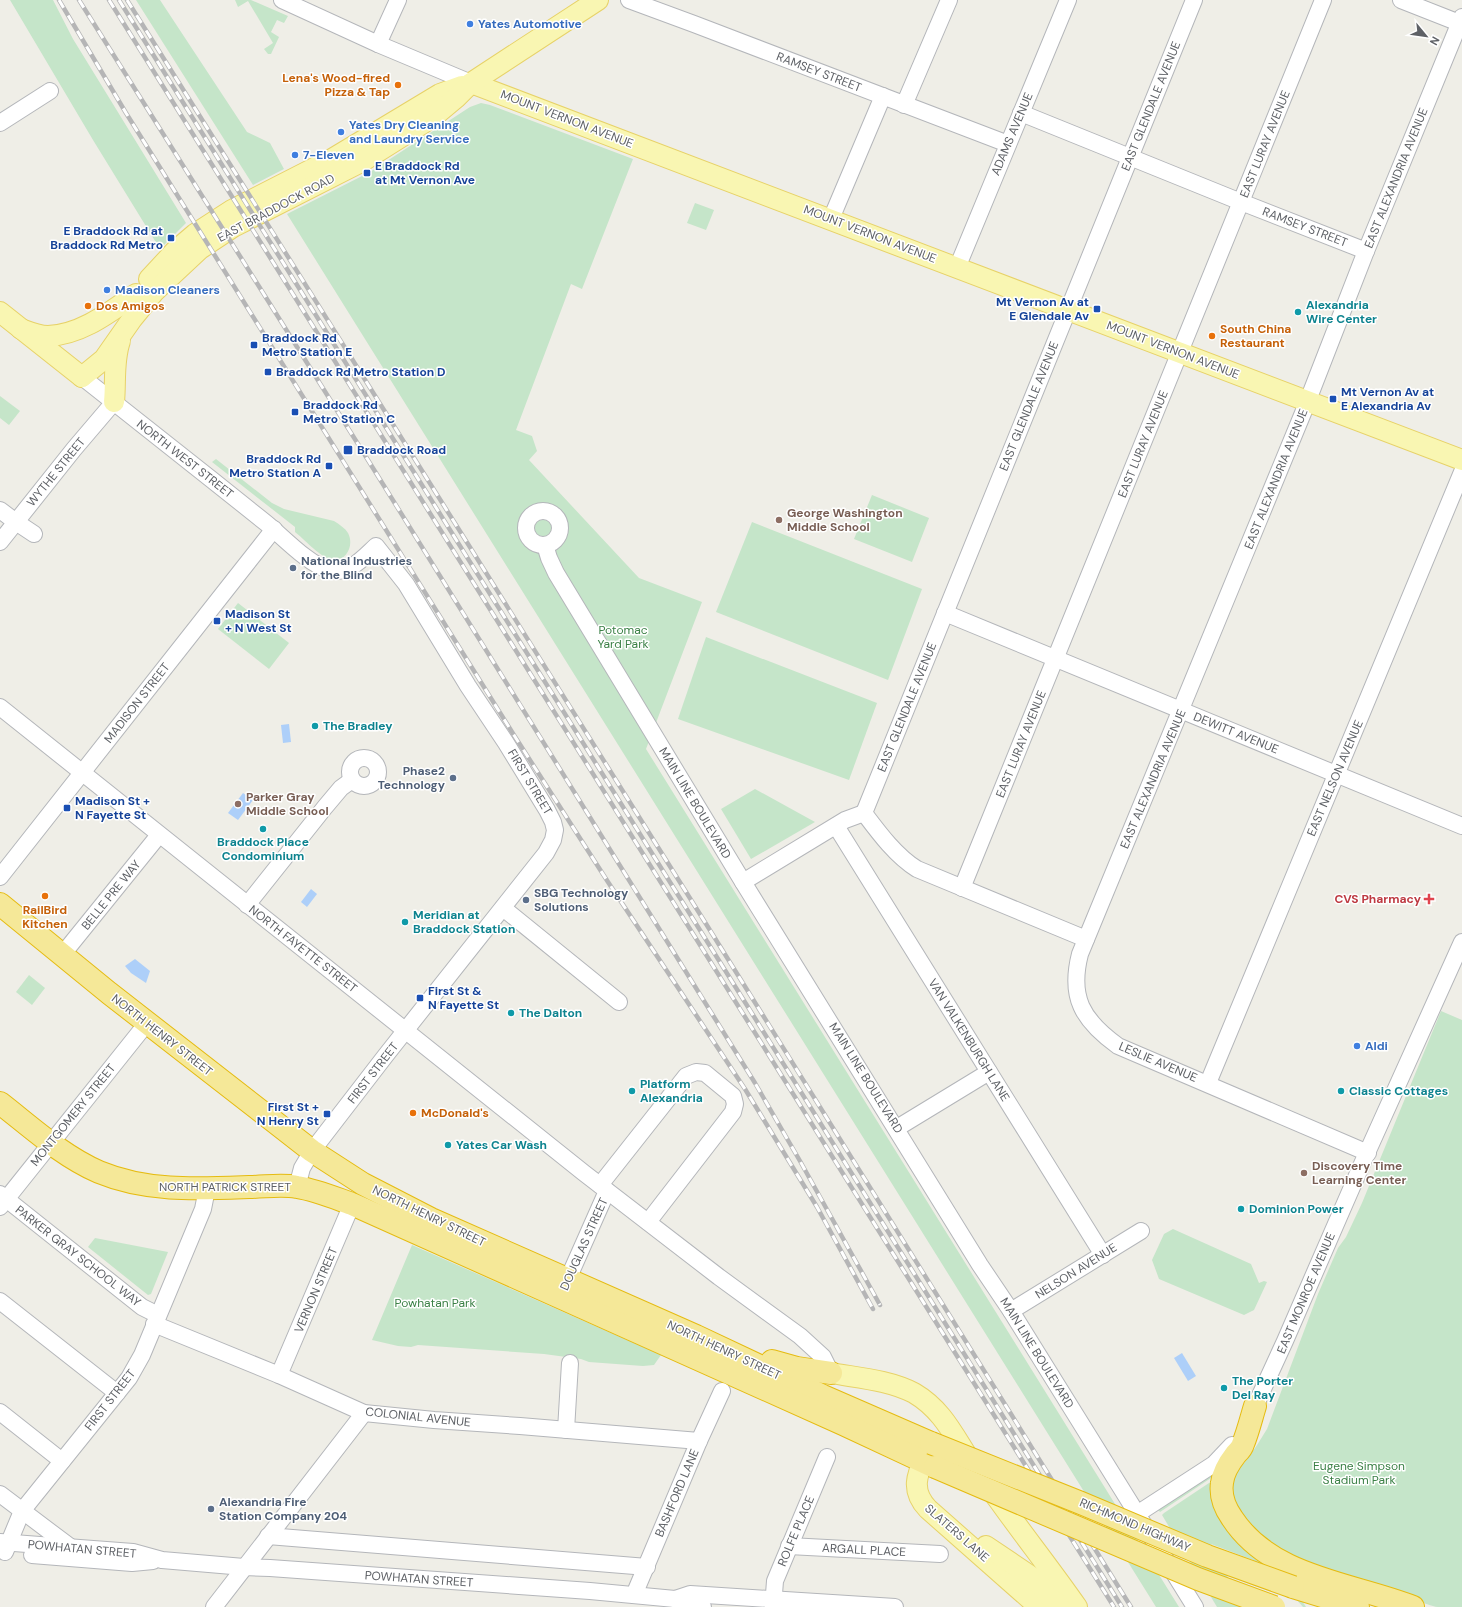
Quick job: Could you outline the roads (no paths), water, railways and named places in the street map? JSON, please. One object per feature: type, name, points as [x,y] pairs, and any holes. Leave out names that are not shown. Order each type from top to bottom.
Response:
[{"type":"highway","name":"NORTH HENRY STREET","points":[[0,904],[147,1023],[312,1151],[346,1174],[394,1201],[564,1289],[835,1421],[925,1452]]},
{"type":"highway","name":"NORTH PATRICK STREET","points":[[0,1103],[50,1143],[72,1158],[100,1172],[129,1181],[159,1187],[207,1189],[270,1186],[297,1187],[325,1194],[352,1204]]},
{"type":"highway","name":"NORTH HENRY STREET","points":[[352,1204],[564,1289],[704,1340],[823,1396],[925,1452]]},
{"type":"highway","points":[[704,1340],[797,1368],[831,1373]]},
{"type":"highway","points":[[1255,1406],[1243,1446],[1225,1472],[1222,1485],[1222,1494],[1225,1504],[1238,1527],[1257,1546],[1284,1563],[1314,1575],[1413,1607]]},
{"type":"highway","points":[[925,1452],[1198,1579],[1274,1607]]},
{"type":"highway","name":"RICHMOND HIGHWAY","points":[[925,1452],[1081,1503],[1207,1556],[1293,1587],[1358,1607]]},
{"type":"main road","name":"EAST BRADDOCK ROAD","points":[[82,378],[104,359],[154,292],[200,249],[233,227],[329,180],[363,161],[433,117],[471,83],[598,0]]},
{"type":"main road","name":"EAST BRADDOCK ROAD","points":[[82,378],[94,352],[136,294],[175,251],[195,234],[232,210],[326,162],[440,94],[471,83]]},
{"type":"main road","name":"MOUNT VERNON AVENUE","points":[[471,83],[1462,460]]},
{"type":"main road","points":[[21,329],[47,336],[68,333],[94,322],[136,294]]},
{"type":"main road","name":"NORTH WEST STREET","points":[[0,312],[82,378]]},
{"type":"main road","points":[[114,402],[116,387],[115,360],[124,331]]},
{"type":"main road","points":[[831,1373],[882,1382],[900,1387],[923,1400],[941,1415],[1002,1505],[1077,1607]]},
{"type":"main road","name":"SLATERS LANE","points":[[925,1452],[929,1490],[933,1500],[984,1545],[1026,1572],[1040,1603]]},
{"type":"street","name":"MOUNT VERNON AVENUE","points":[[282,0],[378,44],[471,83]]},
{"type":"street","points":[[378,44],[398,0]]},
{"type":"street","name":"RAMSEY STREET","points":[[629,0],[1008,144]]},
{"type":"street","points":[[904,105],[949,0]]},
{"type":"street","name":"ADAMS AVENUE","points":[[957,268],[1068,0]]},
{"type":"street","name":"EAST GLENDALE AVENUE","points":[[867,817],[945,613],[1194,0]]},
{"type":"street","name":"EAST LURAY AVENUE","points":[[962,888],[1323,0]]},
{"type":"street","points":[[1401,0],[1461,22]]},
{"type":"street","name":"EAST ALEXANDRIA AVENUE","points":[[1086,939],[1308,401],[1366,251],[1461,22]]},
{"type":"street","points":[[0,123],[50,91]]},
{"type":"street","points":[[831,219],[883,96]]},
{"type":"street","name":"RAMSEY STREET","points":[[1021,112],[1241,202],[1366,251]]},
{"type":"street","name":"NORTH WEST STREET","points":[[82,378],[274,530],[308,559],[330,570],[341,570],[350,568],[376,546]]},
{"type":"street","name":"WYTHE STREET","points":[[0,542],[74,449],[114,402]]},
{"type":"street","name":"EAST NELSON AVENUE","points":[[1208,1083],[1462,472]]},
{"type":"street","points":[[0,510],[34,534]]},
{"type":"street","name":"MADISON STREET","points":[[0,877],[274,530]]},
{"type":"street","name":"MAIN LINE BOULEVARD","points":[[545,545],[556,573],[743,882],[897,1128],[980,1265],[1011,1311],[1195,1607]]},
{"type":"street","name":"FIRST STREET","points":[[297,1187],[302,1168],[312,1151],[549,849],[554,836],[553,822],[506,743],[468,686],[406,584],[376,546]]},
{"type":"street","name":"DEWITT AVENUE","points":[[945,613],[1462,826]]},
{"type":"street","name":"NORTH FAYETTE STREET","points":[[0,707],[603,1188],[719,1277],[800,1336],[822,1358],[831,1373]]},
{"type":"street","points":[[247,905],[337,793],[352,780]]},
{"type":"street","points":[[743,882],[846,820],[867,817],[894,850],[910,864],[924,872],[1086,939]]},
{"type":"street","name":"VAN VALKENBURGH LANE","points":[[836,826],[1103,1255]]},
{"type":"street","name":"BELLE PRE WAY","points":[[62,955],[159,835]]},
{"type":"street","points":[[503,908],[619,1002]]},
{"type":"street","name":"LESLIE AVENUE","points":[[1086,939],[1078,963],[1076,987],[1079,1001],[1092,1024],[1118,1046],[1208,1083],[1368,1153]]},
{"type":"street","name":"EAST MONROE AVENUE","points":[[1137,1514],[1221,1458],[1241,1432],[1255,1406],[1462,942]]},
{"type":"street","name":"MONTGOMERY STREET","points":[[2,1200],[147,1023]]},
{"type":"street","name":"DOUGLAS STREET","points":[[564,1289],[603,1188],[686,1076],[696,1072],[705,1073],[733,1096],[735,1104],[734,1112],[648,1222]]},
{"type":"street","points":[[897,1128],[989,1072]]},
{"type":"street","name":"FIRST STREET","points":[[3,1547],[22,1511],[129,1378],[142,1355],[203,1209],[207,1189]]},
{"type":"street","name":"PARKER GRAY SCHOOL WAY","points":[[2,1200],[142,1307],[156,1320]]},
{"type":"street","name":"VERNON STREET","points":[[279,1375],[352,1204]]},
{"type":"street","name":"NELSON AVENUE","points":[[1011,1311],[1142,1231]]},
{"type":"street","points":[[0,1301],[117,1393]]},
{"type":"street","name":"COLONIAL AVENUE","points":[[156,1320],[364,1413],[699,1441]]},
{"type":"street","points":[[566,1430],[570,1363]]},
{"type":"street","name":"BASHFORD LANE","points":[[628,1599],[647,1567],[699,1441],[722,1391]]},
{"type":"street","points":[[0,1412],[62,1461]]},
{"type":"street","points":[[214,1607],[364,1413]]},
{"type":"street","name":"ROLFE PLACE","points":[[773,1603],[775,1582],[827,1457]]},
{"type":"street","points":[[0,1494],[69,1546]]},
{"type":"street","points":[[268,1536],[647,1567]]},
{"type":"street","name":"POWHATAN STREET","points":[[3,1547],[69,1546],[133,1552],[162,1560],[628,1599],[675,1599],[690,1594],[773,1603],[895,1607]]},
{"type":"street","name":"ARGALL PLACE","points":[[789,1546],[940,1554]]},
{"type":"street","name":"POWHATAN STREET","points":[[3,1547],[132,1563],[162,1560]]},
{"type":"street","name":"POWHATAN STREET","points":[[675,1599],[687,1606],[703,1607]]},
{"type":"water","points":[[289,724],[291,742],[283,743],[281,725]]},
{"type":"water","points":[[243,793],[253,800],[238,820],[228,813]]},
{"type":"water","points":[[311,889],[317,894],[307,907],[301,902]]},
{"type":"water","points":[[135,959],[150,971],[146,983],[131,973],[125,966]]},
{"type":"water","points":[[1182,1353],[1196,1376],[1188,1381],[1174,1358]]},
{"type":"railway","points":[[59,0],[126,113],[512,732],[608,882],[745,1089],[817,1207],[873,1309]]},
{"type":"railway","points":[[79,0],[358,444],[755,1083],[880,1305]]},
{"type":"railway","points":[[109,0],[1114,1607]]},
{"type":"railway","points":[[119,0],[1122,1607]]},
{"type":"railway","points":[[127,0],[703,919],[1131,1607]]},
{"type":"place","name":"Yates Automotive","points":[[470,24]]},
{"type":"place","name":"Lena's Wood-fired Pizza & Tap","points":[[398,85]]},
{"type":"place","name":"Yates Dry Cleaning and Laundry Service","points":[[341,132]]},
{"type":"place","name":"7-Eleven","points":[[295,155]]},
{"type":"place","name":"E Braddock Rd at Mt Vernon Ave","points":[[367,173]]},
{"type":"place","name":"E Braddock Rd at Braddock Rd Metro","points":[[171,238]]},
{"type":"place","name":"Madison Cleaners","points":[[107,290]]},
{"type":"place","name":"Dos Amigos","points":[[88,306]]},
{"type":"place","name":"Mt Vernon Av at E Glendale Av","points":[[1097,309]]},
{"type":"place","name":"Alexandria Wire Center","points":[[1298,312]]},
{"type":"place","name":"South China Restaurant","points":[[1212,336]]},
{"type":"place","name":"Braddock Rd Metro Station E","points":[[254,345]]},
{"type":"place","name":"Braddock Rd Metro Station D","points":[[268,372]]},
{"type":"place","name":"Mt Vernon Av at E Alexandria Av","points":[[1333,399]]},
{"type":"place","name":"Braddock Rd Metro Station C","points":[[295,412]]},
{"type":"place","name":"Braddock Road","points":[[348,450]]},
{"type":"place","name":"Braddock Rd Metro Station A","points":[[329,466]]},
{"type":"place","name":"George Washington Middle School","points":[[779,520]]},
{"type":"place","name":"National Industries for the Blind","points":[[293,568]]},
{"type":"place","name":"Madison St + N West St","points":[[217,621]]},
{"type":"place","name":"The Bradley","points":[[315,726]]},
{"type":"place","name":"Phase2 Technology","points":[[453,778]]},
{"type":"place","name":"Parker Gray Middle School","points":[[238,804]]},
{"type":"place","name":"Madison St + N Fayette St","points":[[67,808]]},
{"type":"place","name":"Braddock Place Condominium","points":[[263,829]]},
{"type":"place","name":"RailBird Kitchen","points":[[45,896]]},
{"type":"place","name":"CVS Pharmacy","points":[[1429,899]]},
{"type":"place","name":"SBG Technology Solutions","points":[[526,900]]},
{"type":"place","name":"Meridian at Braddock Station","points":[[405,922]]},
{"type":"place","name":"First St & N Fayette St","points":[[420,998]]},
{"type":"place","name":"The Dalton","points":[[511,1013]]},
{"type":"place","name":"Aldi","points":[[1357,1046]]},
{"type":"place","name":"Platform Alexandria","points":[[632,1091]]},
{"type":"place","name":"Classic Cottages","points":[[1341,1091]]},
{"type":"place","name":"McDonald's","points":[[413,1113]]},
{"type":"place","name":"First St + N Henry St","points":[[327,1114]]},
{"type":"place","name":"Yates Car Wash","points":[[448,1145]]},
{"type":"place","name":"Discovery Time Learning Center","points":[[1304,1173]]},
{"type":"place","name":"Dominion Power","points":[[1241,1209]]},
{"type":"place","name":"The Porter Del Ray","points":[[1224,1388]]},
{"type":"place","name":"Alexandria Fire Station Company 204","points":[[211,1509]]},
{"type":"park label","name":"Potomac Yard Park","points":[[623,637]]},
{"type":"park label","name":"Powhatan Park","points":[[435,1303]]},
{"type":"park label","name":"Eugene Simpson Stadium Park","points":[[1359,1473]]}]
